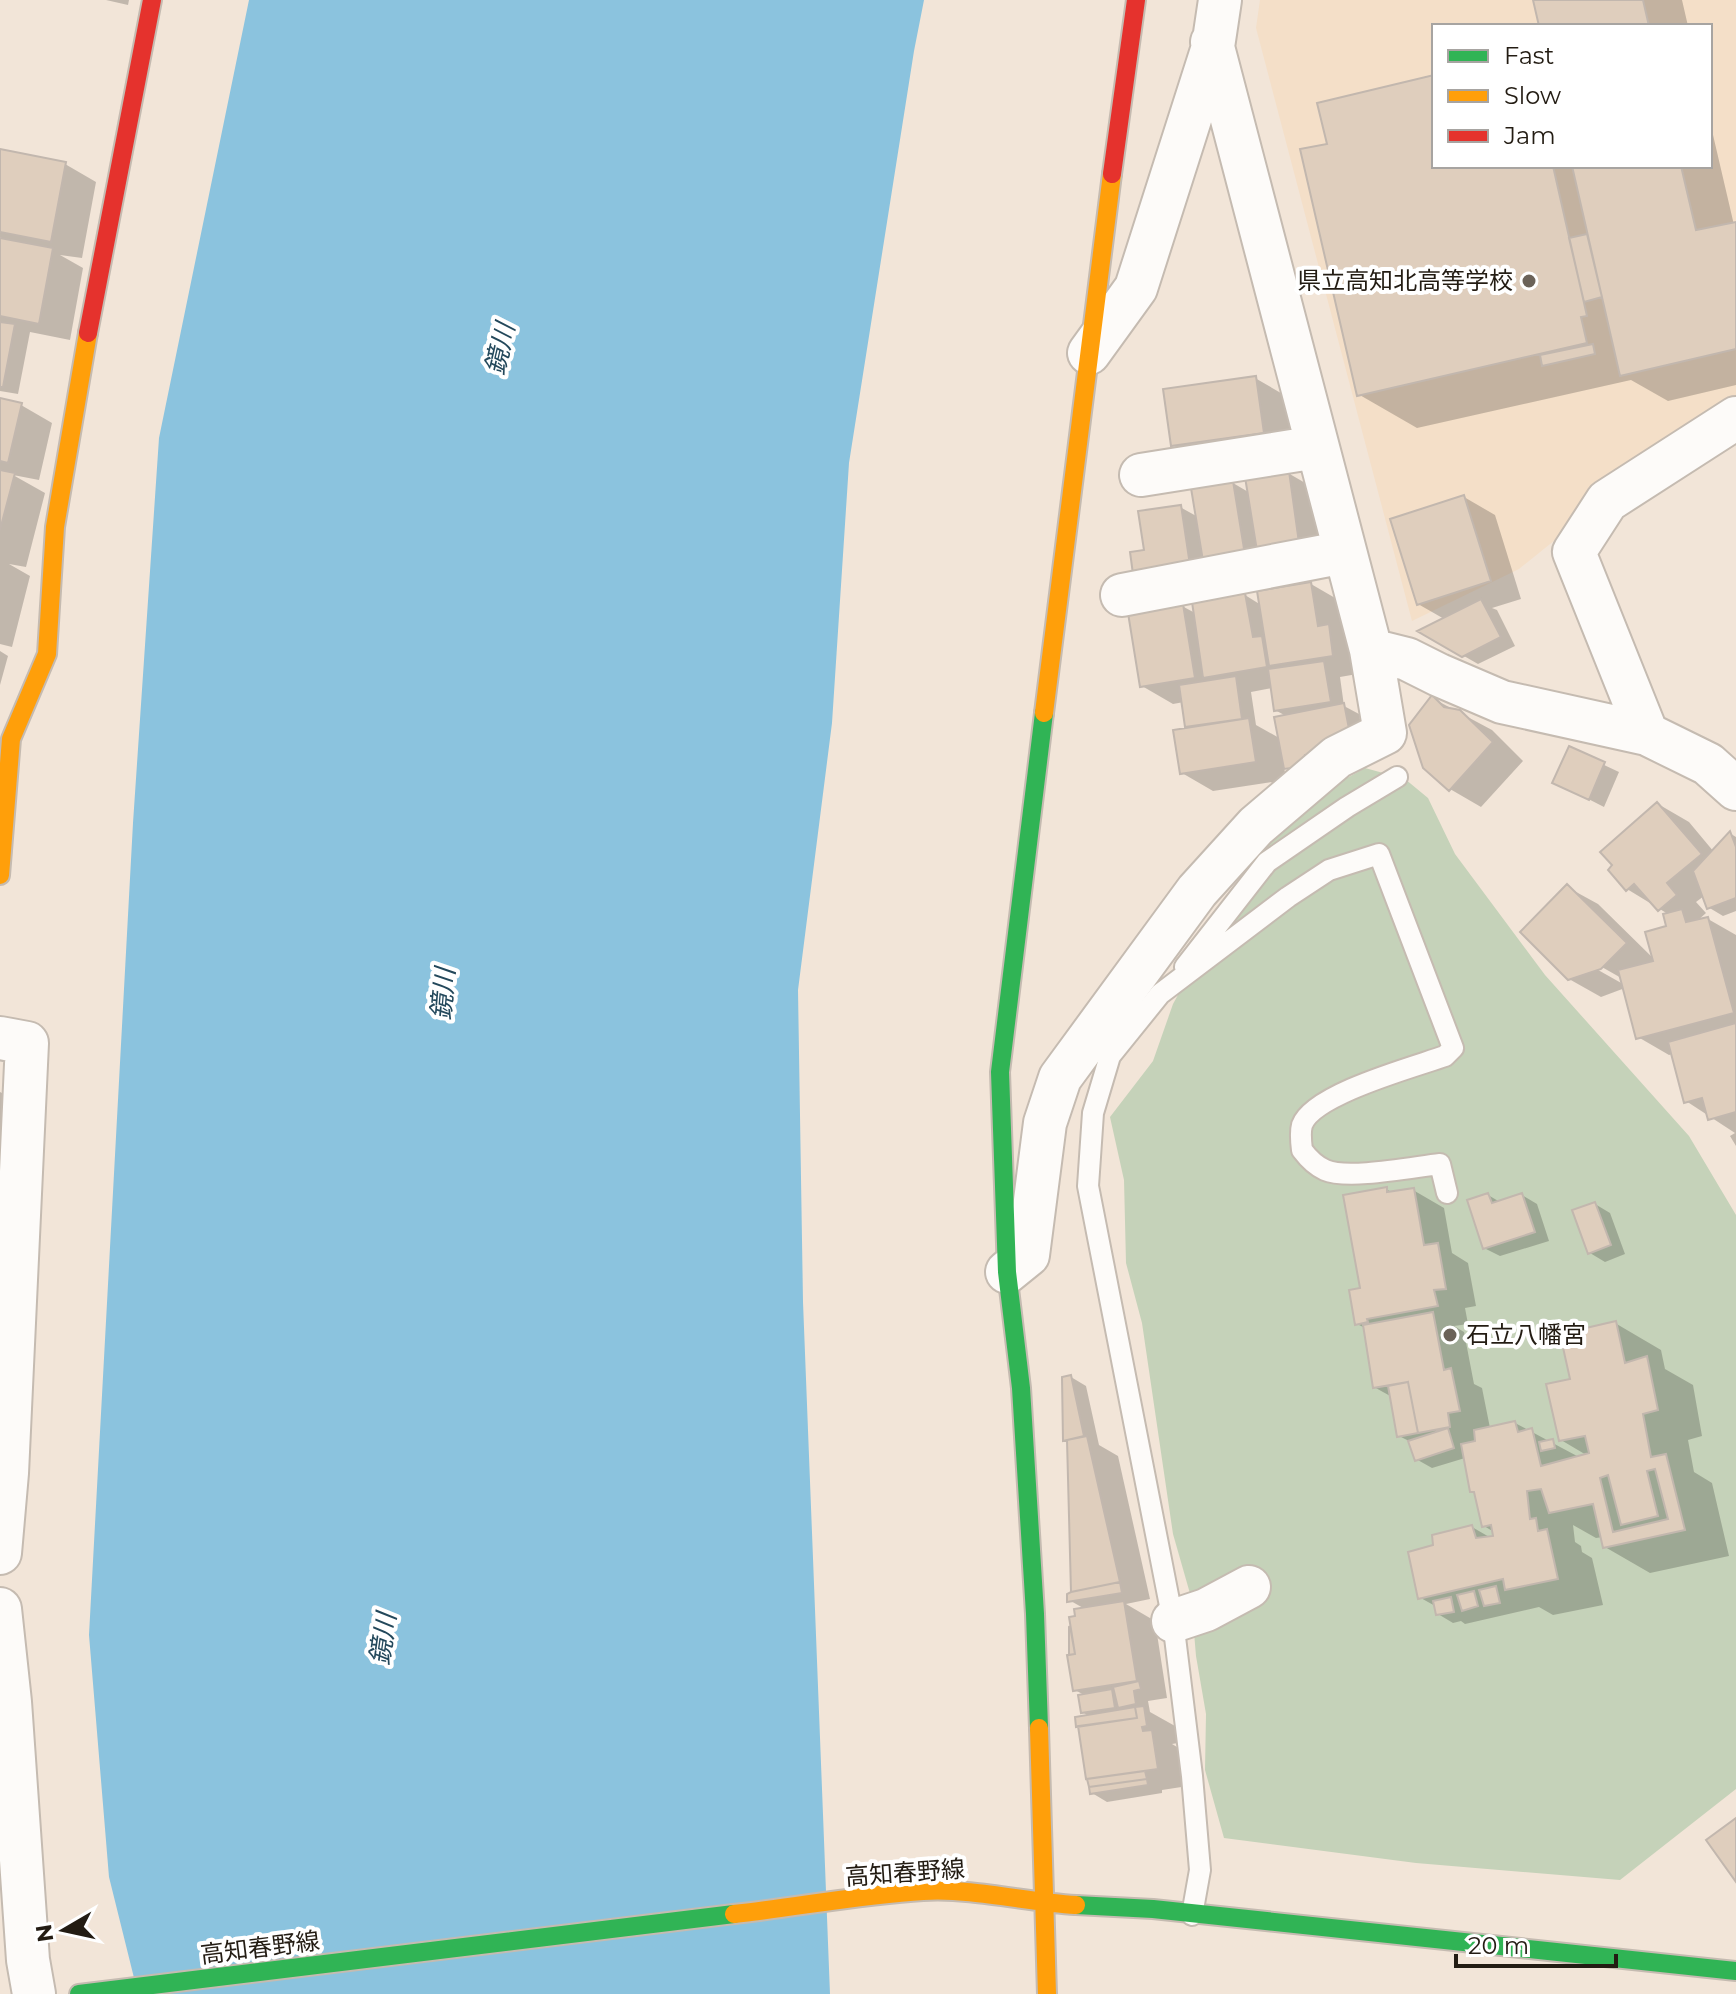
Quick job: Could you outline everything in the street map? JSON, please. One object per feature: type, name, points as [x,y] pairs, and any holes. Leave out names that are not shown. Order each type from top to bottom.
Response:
[{"type":"street","points":[[0,875],[11,739],[47,654],[55,527],[102,249],[152,0]]},
{"type":"street","points":[[1047,1994],[1035,1614],[1021,1388],[1007,1272],[1000,1072],[1136,0]]},
{"type":"street","points":[[1007,1272],[1028,1255],[1045,1123],[1060,1078],[1197,891],[1256,826],[1337,757],[1385,733],[1371,650],[1213,47],[1198,0]]},
{"type":"street","points":[[1089,353],[1136,288],[1213,47],[1220,0]]},
{"type":"street","points":[[1647,734],[1574,552],[1607,501],[1736,418]]},
{"type":"street","points":[[1141,475],[1317,447]]},
{"type":"street","points":[[1122,595],[1345,552]]},
{"type":"street","points":[[1371,650],[1407,659],[1502,702],[1647,734],[1708,764],[1736,789]]},
{"type":"street","points":[[0,1038],[27,1043],[7,1473],[0,1553]]},
{"type":"street","points":[[1173,1621],[1206,1610],[1249,1587]]},
{"type":"street","points":[[0,1609],[10,1702],[28,1960],[34,1994]]},
{"type":"street","name":"高知春野線","points":[[79,1994],[925,1891],[1004,1895],[1044,1903],[1153,1909],[1732,1978]]},
{"type":"lane","points":[[1192,1915],[1200,1870],[1173,1621],[1088,1186],[1093,1113],[1110,1056],[1267,862],[1397,777]]},
{"type":"lane","points":[[1167,989],[1319,876],[1379,854],[1453,1048],[1445,1056],[1347,1090],[1319,1106],[1302,1125],[1302,1150],[1325,1170],[1342,1174],[1440,1164],[1447,1193]]},
{"type":"shaded area","name":"県立高知北高等学校","points":[[1260,0],[1736,0],[1736,396],[1591,489],[1570,528],[1519,569],[1412,621],[1256,28]]},
{"type":"green space","points":[[1365,768],[1405,779],[1428,798],[1455,854],[1545,975],[1689,1136],[1736,1215],[1736,1789],[1620,1880],[1416,1863],[1224,1838],[1205,1770],[1206,1714],[1196,1656],[1191,1597],[1173,1534],[1142,1323],[1126,1263],[1124,1180],[1110,1117],[1153,1061],[1173,1004],[1261,844],[1313,797]]},
{"type":"water","name":"鏡川","points":[[249,0],[924,0],[849,463],[832,723],[798,990],[803,1302],[830,1994],[138,1994],[109,1877],[89,1635],[133,823],[159,438]]},
{"type":"building","points":[[1533,0],[1643,0],[1649,24],[1539,24]]},
{"type":"building","points":[[1432,75],[1432,168],[1553,168],[1587,316],[1581,317],[1587,343],[1357,396],[1300,149],[1327,144],[1317,103]]},
{"type":"building","points":[[0,149],[66,162],[51,242],[0,232]]},
{"type":"building","points":[[1572,168],[1681,168],[1696,230],[1736,222],[1736,349],[1620,376]]},
{"type":"building","points":[[1587,234],[1602,297],[1584,302],[1569,238]]},
{"type":"building","points":[[0,238],[53,248],[39,324],[0,316]]},
{"type":"building","points":[[0,322],[15,324],[3,387],[0,387]]},
{"type":"building","points":[[1593,344],[1595,354],[1542,366],[1540,355]]},
{"type":"building","points":[[1256,376],[1264,433],[1171,446],[1163,389]]},
{"type":"building","points":[[0,398],[22,403],[8,463],[0,461]]},
{"type":"building","points":[[0,470],[15,473],[0,530]]},
{"type":"building","points":[[1289,471],[1300,550],[1258,557],[1245,477]]},
{"type":"building","points":[[1233,481],[1246,561],[1204,567],[1191,488]]},
{"type":"building","points":[[1464,495],[1491,581],[1417,605],[1390,519]]},
{"type":"building","points":[[1181,505],[1190,565],[1133,574],[1130,552],[1144,550],[1138,511]]},
{"type":"building","points":[[1311,582],[1318,626],[1329,624],[1333,656],[1269,666],[1257,591]]},
{"type":"building","points":[[1245,593],[1253,637],[1262,636],[1267,667],[1203,678],[1192,602]]},
{"type":"building","points":[[1481,599],[1501,637],[1462,657],[1417,631]]},
{"type":"building","points":[[1183,604],[1195,678],[1140,687],[1128,613]]},
{"type":"building","points":[[1324,661],[1331,702],[1274,711],[1268,669]]},
{"type":"building","points":[[1236,676],[1242,719],[1185,727],[1179,685]]},
{"type":"building","points":[[1432,695],[1444,707],[1460,710],[1493,742],[1449,791],[1423,768],[1409,725]]},
{"type":"building","points":[[1344,703],[1351,739],[1322,752],[1305,755],[1307,766],[1284,769],[1274,717]]},
{"type":"building","points":[[1249,718],[1256,762],[1180,774],[1173,730]]},
{"type":"building","points":[[1569,746],[1605,762],[1589,800],[1552,783]]},
{"type":"building","points":[[1657,802],[1702,854],[1667,883],[1677,895],[1658,911],[1634,884],[1626,891],[1608,870],[1612,865],[1600,852]]},
{"type":"building","points":[[1730,831],[1736,847],[1736,898],[1707,909],[1693,871]]},
{"type":"building","points":[[1567,884],[1627,943],[1601,969],[1568,980],[1520,932]]},
{"type":"building","points":[[1682,909],[1686,922],[1708,917],[1734,1013],[1636,1039],[1618,970],[1653,961],[1645,932],[1666,926],[1663,914]]},
{"type":"building","points":[[1736,1023],[1736,1112],[1708,1120],[1702,1098],[1684,1103],[1668,1042]]},
{"type":"building","points":[[1387,1187],[1387,1192],[1414,1188],[1424,1245],[1438,1243],[1446,1289],[1434,1290],[1438,1306],[1367,1319],[1368,1322],[1355,1325],[1349,1290],[1360,1288],[1343,1195]]},
{"type":"building","points":[[1488,1193],[1492,1203],[1522,1193],[1535,1232],[1483,1249],[1467,1200]]},
{"type":"building","points":[[1595,1202],[1611,1245],[1588,1254],[1572,1210]]},
{"type":"building","points":[[1433,1312],[1444,1370],[1451,1368],[1460,1411],[1448,1413],[1450,1427],[1418,1433],[1408,1382],[1373,1388],[1363,1325]]},
{"type":"building","points":[[1616,1321],[1625,1363],[1647,1356],[1658,1410],[1643,1414],[1651,1457],[1666,1454],[1685,1530],[1603,1548],[1593,1504],[1549,1513],[1541,1489],[1527,1491],[1530,1519],[1536,1518],[1538,1531],[1547,1529],[1558,1579],[1505,1590],[1503,1579],[1418,1599],[1408,1552],[1433,1545],[1432,1535],[1472,1525],[1476,1538],[1493,1536],[1491,1525],[1482,1527],[1474,1492],[1470,1492],[1461,1444],[1475,1441],[1474,1430],[1515,1421],[1518,1432],[1532,1428],[1541,1466],[1589,1453],[1585,1436],[1559,1441],[1546,1384],[1570,1379],[1560,1334]],"holes":[[[1655,1469],[1668,1519],[1613,1532],[1600,1478],[1608,1475],[1621,1525],[1658,1516],[1647,1471]]]},
{"type":"building","points":[[1071,1375],[1084,1436],[1063,1441],[1062,1377]]},
{"type":"building","points":[[1408,1382],[1418,1433],[1397,1437],[1388,1386]]},
{"type":"building","points":[[1448,1428],[1454,1448],[1415,1461],[1408,1441]]},
{"type":"building","points":[[1087,1436],[1120,1582],[1071,1592],[1067,1440]]},
{"type":"building","points":[[1553,1439],[1555,1448],[1541,1451],[1539,1442]]},
{"type":"building","points":[[1120,1582],[1122,1593],[1067,1602],[1067,1594],[1071,1592]]},
{"type":"building","points":[[1496,1586],[1500,1603],[1484,1606],[1479,1590]]},
{"type":"building","points":[[1474,1591],[1478,1606],[1462,1611],[1457,1595]]},
{"type":"building","points":[[1451,1597],[1454,1612],[1436,1615],[1433,1601]]},
{"type":"building","points":[[1124,1601],[1137,1681],[1073,1691],[1067,1655],[1075,1654],[1069,1617],[1075,1616],[1074,1609]]},
{"type":"building","points":[[1069,1627],[1075,1654],[1069,1655]]},
{"type":"building","points":[[1139,1681],[1141,1689],[1134,1691],[1136,1704],[1118,1708],[1113,1687]]},
{"type":"building","points":[[1112,1689],[1115,1708],[1081,1713],[1078,1695]]},
{"type":"building","points":[[1144,1706],[1147,1726],[1142,1727],[1143,1731],[1152,1730],[1158,1769],[1086,1779],[1078,1726],[1137,1718],[1135,1707]]},
{"type":"building","points":[[1135,1707],[1137,1718],[1076,1727],[1075,1717]]},
{"type":"building","points":[[1145,1771],[1147,1779],[1089,1787],[1087,1779]]},
{"type":"building","points":[[1147,1779],[1148,1785],[1090,1794],[1089,1787]]},
{"type":"building","points":[[1736,1818],[1736,1882],[1706,1840]]},
{"type":"traffic: fast","points":[[1039,1728],[1021,1388],[1007,1272],[1000,1072],[1044,713]]},
{"type":"traffic: fast","points":[[1076,1905],[1153,1909],[1736,1971]]},
{"type":"traffic: fast","points":[[79,1994],[734,1914]]},
{"type":"traffic: slow","points":[[1044,713],[1112,174]]},
{"type":"traffic: slow","points":[[0,875],[11,739],[47,654],[55,527],[88,333]]},
{"type":"traffic: slow","points":[[1039,1728],[1047,1994]]},
{"type":"traffic: slow","points":[[734,1914],[923,1891],[962,1892],[1076,1905]]},
{"type":"traffic: jam","points":[[88,333],[152,0]]},
{"type":"traffic: jam","points":[[1112,174],[1136,0]]},
{"type":"place","name":"県立高知北高等学校","points":[[1529,281]]},
{"type":"place","name":"石立八幡宮","points":[[1450,1335]]}]
